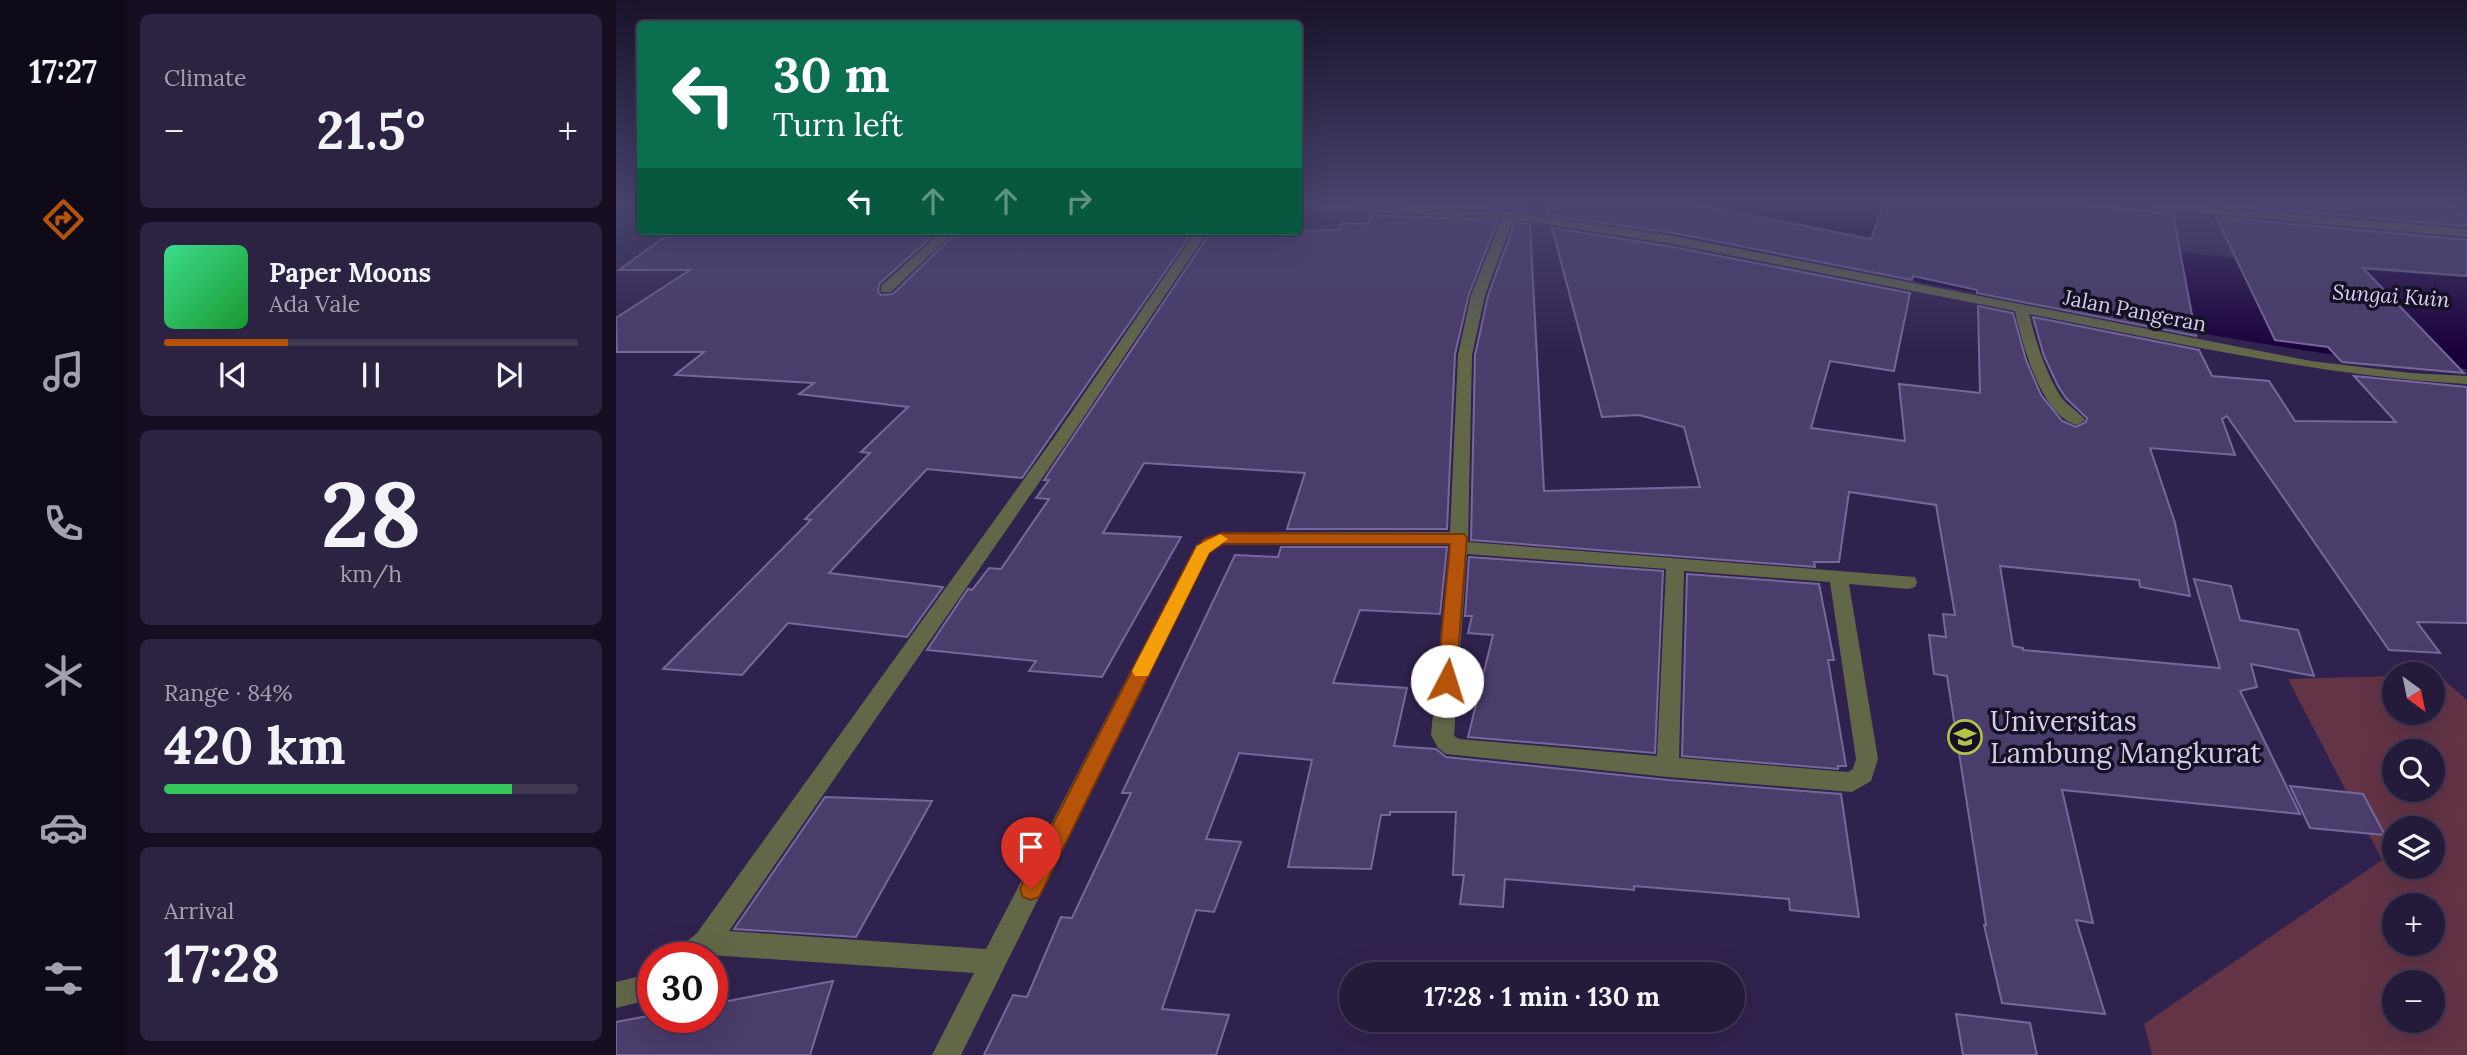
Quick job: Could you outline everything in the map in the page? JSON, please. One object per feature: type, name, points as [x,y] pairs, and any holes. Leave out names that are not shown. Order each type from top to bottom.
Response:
[{"type":"street","points":[[886,289],[924,254]]},
{"type":"street","points":[[702,942],[1059,442],[1186,254]]},
{"type":"street","points":[[1494,254],[1478,295],[1465,355],[1458,543],[1442,735],[1446,742],[1454,748],[1852,782],[1863,774],[1867,759],[1839,578]]},
{"type":"street","name":"Jalan Pangeran","points":[[1746,254],[2311,365],[2411,377],[2467,380]]},
{"type":"street","points":[[2021,309],[2030,350],[2063,411],[2077,420]]},
{"type":"street","points":[[946,1055],[1202,550],[1209,543],[1222,538],[1458,543],[1675,564],[1908,582]]},
{"type":"street","points":[[1668,768],[1675,564]]},
{"type":"street","points":[[728,950],[995,962]]},
{"type":"street","points":[[616,995],[637,990]]},
{"type":"shaded area","points":[[2382,676],[2382,725],[2445,725],[2445,681],[2467,700],[2467,1055],[2152,1055],[2144,1024],[2382,860],[2288,679]]},
{"type":"water","name":"Sungai Kuin","points":[[1772,254],[2200,254],[2279,264],[2467,277],[2467,369],[2381,361],[2254,342]]},
{"type":"building","points":[[641,254],[912,254],[879,284],[878,292],[881,295],[893,294],[934,254],[1177,254],[1022,478],[927,469],[829,573],[943,587],[907,637],[788,623],[742,675],[663,669],[811,520],[805,519],[870,453],[861,452],[908,407],[799,394],[814,383],[675,375],[704,352],[617,352],[616,318],[690,270],[619,270]]},
{"type":"building","points":[[1196,254],[1485,254],[1469,294],[1455,354],[1447,529],[1287,529],[1305,473],[1144,463],[1103,533],[1181,537],[1102,677],[1029,671],[1036,661],[927,650],[968,589],[972,590],[989,568],[1001,569],[1049,499],[1036,498],[1049,480],[1044,480]]},
{"type":"building","points":[[1503,254],[1532,254],[1544,491],[1700,487],[1684,427],[1639,415],[1602,417],[1559,254],[1710,254],[1910,293],[1894,371],[1830,361],[1811,428],[1905,441],[1899,384],[1980,393],[1978,306],[2013,313],[2026,360],[2041,395],[2062,421],[2076,427],[2086,422],[2087,418],[2066,398],[2058,386],[2044,356],[2033,317],[2199,350],[2212,376],[2269,381],[2295,421],[2396,422],[2354,376],[2467,387],[2467,623],[2417,622],[2440,653],[2389,650],[2227,416],[2222,419],[2235,455],[2150,448],[2175,523],[2190,596],[2140,587],[2139,580],[2000,566],[2013,646],[2023,650],[2220,668],[2194,579],[2231,586],[2240,620],[2298,630],[2314,676],[2251,664],[2257,687],[2240,691],[2300,814],[2062,790],[2093,923],[2076,920],[2105,1014],[2002,1003],[1984,925],[1947,676],[1934,674],[1929,635],[1946,637],[1943,614],[1955,615],[1936,505],[1849,492],[1839,562],[1814,562],[1815,567],[1471,540],[1475,355],[1488,296]]},
{"type":"building","points":[[1781,254],[2181,254],[2196,336],[1977,293],[1977,290],[1913,276],[1912,280]]},
{"type":"building","points":[[2234,254],[2467,254],[2467,276],[2363,268],[2464,373],[2342,362],[2328,347],[2275,340]]},
{"type":"building","points":[[1281,547],[1447,547],[1440,614],[1360,610],[1333,683],[1407,688],[1394,746],[1436,749],[1446,757],[1668,780],[1841,794],[1859,917],[1790,910],[1789,899],[1505,879],[1503,907],[1460,904],[1464,875],[1453,875],[1456,812],[1390,812],[1390,815],[1381,815],[1371,869],[1288,867],[1312,760],[1239,753],[1206,839],[1241,842],[1214,912],[1196,910],[1162,1009],[1229,1015],[1216,1055],[984,1055],[1013,995],[1027,997],[1061,917],[1072,918],[1131,793],[1122,793],[1235,555],[1278,557]]},
{"type":"building","points":[[1469,557],[1663,571],[1655,753],[1468,737],[1493,635],[1468,633],[1472,616],[1465,616]]},
{"type":"building","points":[[1687,574],[1819,584],[1834,660],[1828,660],[1846,766],[1838,766],[1838,769],[1682,756]]},
{"type":"building","points":[[2290,786],[2363,794],[2382,829],[2382,835],[2310,828]]},
{"type":"building","points":[[825,797],[932,801],[856,937],[734,929]]},
{"type":"building","points":[[833,981],[810,1055],[616,1055],[616,1022],[637,1018],[637,1033],[728,1033],[728,1001]]},
{"type":"building","points":[[1956,1014],[2030,1023],[2037,1055],[1963,1055]]},
{"type":"slow traffic","points":[[1141,671],[1202,550],[1209,543],[1220,539]]},
{"type":"place","name":"Universitas Lambung Mangkurat","points":[[1965,737]]},
{"type":"route","points":[[1031,889],[1202,550],[1209,543],[1222,538],[1459,538],[1447,681]]}]
